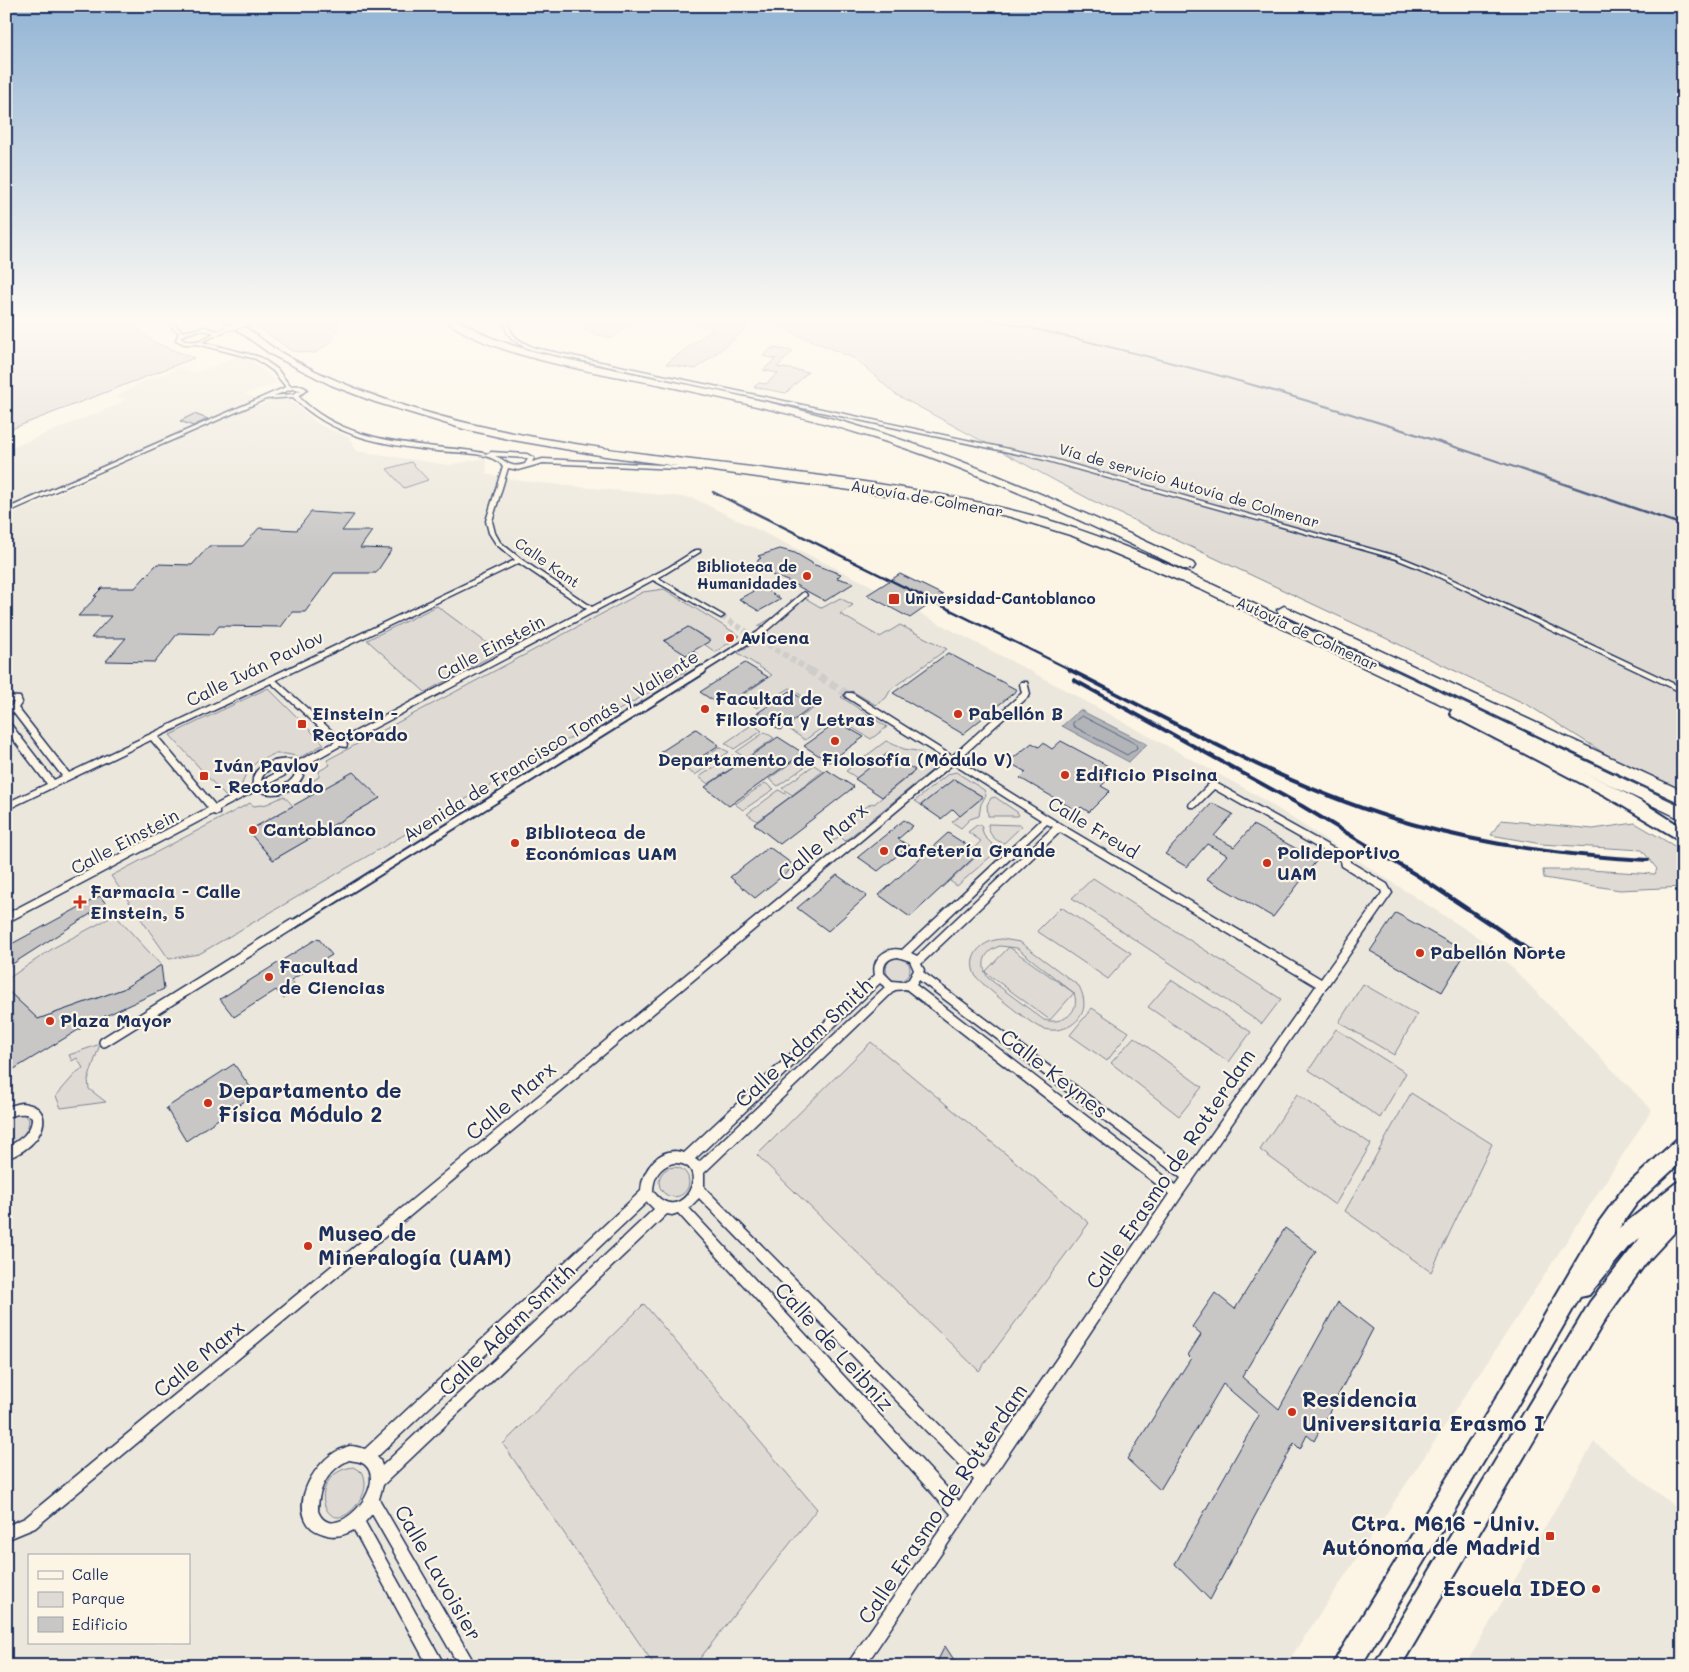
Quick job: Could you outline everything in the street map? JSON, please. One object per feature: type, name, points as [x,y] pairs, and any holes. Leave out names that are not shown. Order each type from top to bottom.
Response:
[{"type":"highway","name":"Autovía de Colmenar","points":[[370,397],[433,417],[496,433],[576,448],[952,500],[1012,514],[1076,533],[1133,554],[1207,587],[1683,814]]},
{"type":"highway","name":"Autovía de Colmenar","points":[[737,397],[889,439],[966,466],[1051,502],[1683,798]]},
{"type":"highway","points":[[1374,666],[1417,693],[1642,809],[1683,836]]},
{"type":"highway","points":[[1414,671],[1497,704],[1683,790]]},
{"type":"highway","points":[[1346,1666],[1559,1314],[1606,1229],[1630,1196],[1683,1147]]},
{"type":"highway","points":[[1559,1314],[1622,1239],[1683,1190]]},
{"type":"highway","points":[[1386,1666],[1598,1310],[1636,1257],[1664,1226],[1683,1209]]},
{"type":"street","points":[[6,511],[270,397]]},
{"type":"street","points":[[296,397],[307,409],[320,418],[353,432],[402,443],[529,457],[531,460],[528,464]]},
{"type":"street","name":"Vía de servicio Autovía de Colmenar","points":[[758,397],[1042,458],[1398,558],[1430,570],[1683,690]]},
{"type":"street","points":[[463,451],[494,457],[505,464],[518,468]]},
{"type":"street","points":[[505,464],[507,459],[515,456]]},
{"type":"street","points":[[502,476],[528,464],[543,461],[726,469]]},
{"type":"street","name":"Calle Kant","points":[[505,464],[489,521],[498,543],[519,560],[592,610]]},
{"type":"street","name":"Calle Einstein","points":[[6,919],[300,766],[654,578],[698,551]]},
{"type":"street","name":"Calle Iván Pavlov","points":[[6,807],[519,560]]},
{"type":"street","points":[[654,578],[721,616]]},
{"type":"street","name":"Avenida de Francisco Tomás y Valiente","points":[[104,1042],[741,646],[759,634],[804,595]]},
{"type":"street","points":[[271,679],[341,744]]},
{"type":"street","name":"Calle Marx","points":[[6,1533],[30,1522],[38,1516],[953,760],[1026,694],[1024,684]]},
{"type":"street","name":"Calle Freud","points":[[849,695],[1059,827],[1322,985]]},
{"type":"street","points":[[6,698],[18,700],[10,711],[66,777]]},
{"type":"street","points":[[6,724],[52,784]]},
{"type":"street","points":[[152,736],[215,810]]},
{"type":"street","name":"Calle Einstein","points":[[258,788],[271,791],[285,788],[300,776],[300,766]]},
{"type":"street","name":"Calle Erasmo de Rotterdam","points":[[856,1666],[1177,1193],[1387,892],[1384,887],[1346,864],[1346,859],[1213,785],[1193,805]]},
{"type":"street","name":"Calle Einstein","points":[[6,925],[215,810]]},
{"type":"street","points":[[1047,819],[904,954],[892,954],[882,959],[878,968],[880,978],[894,986],[908,985],[916,978],[917,968],[1059,827]]},
{"type":"street","points":[[904,954],[917,968]]},
{"type":"street","name":"Calle Keynes","points":[[917,968],[1189,1178]]},
{"type":"street","name":"Calle Adam Smith","points":[[686,1159],[880,978]]},
{"type":"street","name":"Calle Keynes","points":[[908,985],[1177,1193]]},
{"type":"street","name":"Calle Adam Smith","points":[[698,1171],[894,986]]},
{"type":"street","points":[[6,1112],[25,1107],[32,1109],[36,1113],[38,1120],[32,1135],[6,1154]]},
{"type":"street","points":[[668,1158],[686,1159],[698,1171],[700,1183],[698,1189],[694,1197],[680,1208],[664,1208],[652,1202],[647,1194],[647,1182],[654,1168],[668,1158]]},
{"type":"street","name":"Calle de Leibniz","points":[[698,1189],[984,1480]]},
{"type":"street","name":"Calle Adam Smith","points":[[368,1456],[647,1194]]},
{"type":"street","name":"Calle Adam Smith","points":[[378,1480],[664,1208]]},
{"type":"street","name":"Calle de Leibniz","points":[[680,1208],[960,1513]]},
{"type":"street","points":[[349,1453],[360,1453],[368,1456],[374,1462],[378,1480],[372,1501],[356,1520],[345,1528],[334,1530],[324,1528],[316,1522],[311,1513],[310,1501],[313,1488],[319,1476],[338,1457],[349,1453]]},
{"type":"street","name":"Calle Lavoisier","points":[[372,1501],[468,1666]]},
{"type":"street","points":[[356,1520],[437,1666]]},
{"type":"shaded area","points":[[116,397],[255,398],[218,418],[158,441],[6,509],[6,450],[119,404],[126,398]]},
{"type":"shaded area","points":[[280,398],[288,399],[320,425],[349,437],[356,451],[448,465],[485,458],[486,474],[521,481],[693,498],[876,588],[866,596],[910,619],[919,613],[1034,673],[1253,793],[1490,945],[1652,1110],[1508,1331],[1285,1666],[6,1666],[6,517],[241,411]]},
{"type":"shaded area","name":"Escuela IDEO","points":[[1594,1442],[1683,1513],[1683,1666],[1465,1666]]},
{"type":"green space","points":[[6,397],[93,397],[6,431]]},
{"type":"green space","points":[[901,397],[1683,397],[1683,803],[1528,705],[1091,500]]},
{"type":"green space","points":[[411,462],[428,480],[404,488],[387,469]]},
{"type":"green space","points":[[664,589],[740,636],[715,652],[704,644],[710,640],[688,627],[681,632],[679,640],[672,636],[665,640],[686,655],[693,651],[699,655],[680,667],[686,671],[199,954],[169,959],[111,876],[250,803],[254,806],[267,804],[284,796],[293,806],[248,831],[273,860],[380,798],[309,797],[301,787],[319,777],[319,771],[330,765],[327,760],[643,592]]},
{"type":"green space","points":[[805,598],[822,608],[840,598],[853,605],[840,614],[880,637],[900,625],[947,649],[891,689],[886,698],[876,705],[852,691],[841,697],[887,727],[871,739],[836,718],[805,740],[786,727],[817,706],[790,688],[757,708],[740,697],[772,675],[738,653],[769,634],[758,626]]},
{"type":"green space","points":[[437,606],[499,652],[425,692],[367,640]]},
{"type":"green space","points":[[268,688],[324,744],[301,757],[274,754],[257,762],[247,771],[240,789],[225,796],[170,735]]},
{"type":"green space","points":[[753,724],[762,731],[734,749],[725,743]]},
{"type":"green space","points":[[765,732],[774,738],[746,758],[736,752]]},
{"type":"green space","points":[[886,741],[904,749],[917,751],[935,761],[937,766],[845,841],[840,836],[833,841],[824,834],[833,827],[838,829],[851,819],[847,815],[858,806],[863,809],[872,803],[874,804],[915,771],[857,778],[846,771]]},
{"type":"green space","points":[[719,747],[729,752],[695,775],[686,769]]},
{"type":"green space","points":[[733,755],[741,762],[708,784],[699,777]]},
{"type":"green space","points":[[800,756],[810,763],[778,786],[769,779]]},
{"type":"green space","points":[[814,765],[823,771],[792,795],[782,788]]},
{"type":"green space","points":[[956,772],[984,790],[986,795],[981,804],[979,816],[970,819],[961,828],[952,822],[983,797],[972,790],[964,796],[954,779],[921,805],[915,801],[948,774]]},
{"type":"green space","points":[[765,783],[774,789],[743,810],[735,804]]},
{"type":"green space","points":[[779,790],[790,797],[757,821],[747,814]]},
{"type":"green space","points":[[995,797],[1019,815],[988,816],[987,805],[991,798]]},
{"type":"green space","points":[[1501,820],[1593,829],[1635,823],[1683,851],[1683,887],[1620,890],[1544,878],[1543,870],[1589,870],[1655,874],[1657,869],[1642,850],[1541,844],[1491,835]]},
{"type":"green space","points":[[988,824],[1022,826],[1004,843],[992,836]]},
{"type":"green space","points":[[977,825],[981,825],[984,836],[998,850],[957,886],[950,881],[979,854],[973,849],[981,841],[968,832]]},
{"type":"green space","points":[[1093,878],[1281,999],[1262,1024],[1072,898]]},
{"type":"green space","points":[[1061,907],[1131,953],[1108,979],[1037,931]]},
{"type":"green space","points":[[115,915],[161,965],[123,989],[38,1019],[6,989],[6,980],[55,947]]},
{"type":"green space","points":[[1002,939],[1020,942],[1079,986],[1084,1006],[1082,1014],[1076,1022],[1057,1030],[1041,1028],[1017,1012],[975,975],[973,961],[975,955],[988,942]],"holes":[[[1000,946],[1017,948],[1074,993],[1075,1006],[1072,1012],[1057,1021],[1044,1020],[988,978],[984,967],[986,955]]]},
{"type":"green space","points":[[1009,947],[1074,993],[1050,1020],[985,972]]},
{"type":"green space","points":[[898,957],[903,958],[909,964],[909,974],[903,980],[898,981],[893,980],[887,974],[886,969],[887,964],[893,958]]},
{"type":"green space","points":[[1171,980],[1251,1032],[1229,1062],[1148,1007]]},
{"type":"green space","points":[[1363,984],[1417,1015],[1394,1055],[1339,1022]]},
{"type":"green space","points":[[1092,1008],[1129,1032],[1107,1061],[1070,1035]]},
{"type":"green space","points":[[1336,1029],[1406,1073],[1380,1118],[1309,1070]]},
{"type":"green space","points":[[1134,1037],[1202,1087],[1179,1116],[1111,1063]]},
{"type":"green space","points":[[871,1042],[1089,1223],[979,1371],[757,1155]]},
{"type":"green space","points":[[100,1044],[88,1080],[89,1089],[106,1102],[61,1108],[56,1096],[77,1072],[83,1068],[77,1058],[72,1061],[69,1055]]},
{"type":"green space","points":[[1411,1093],[1492,1144],[1431,1272],[1345,1211]]},
{"type":"green space","points":[[1297,1094],[1371,1144],[1335,1205],[1260,1150]]},
{"type":"green space","points":[[22,1113],[29,1119],[27,1129],[19,1140],[6,1147],[6,1117]]},
{"type":"green space","points":[[674,1167],[685,1171],[689,1182],[685,1193],[674,1197],[663,1193],[659,1182],[663,1171]]},
{"type":"green space","points":[[644,1304],[817,1509],[694,1666],[655,1666],[503,1444]]},
{"type":"green space","points":[[353,1467],[363,1473],[365,1481],[364,1492],[358,1503],[347,1514],[337,1517],[329,1513],[324,1504],[324,1493],[328,1482],[337,1472]]},
{"type":"water","points":[[1080,710],[1147,744],[1129,762],[1062,726]]},
{"type":"building","points":[[194,414],[208,419],[193,426],[180,421]]},
{"type":"building","points":[[311,512],[354,515],[342,531],[372,531],[360,548],[392,549],[376,573],[334,573],[305,612],[292,612],[281,627],[219,626],[213,634],[178,633],[155,662],[106,661],[126,638],[91,638],[111,616],[78,616],[102,588],[135,588],[157,564],[192,565],[209,546],[243,546],[259,528],[297,530]]},
{"type":"building","name":"Biblioteca de Humanidades","points":[[780,549],[795,553],[812,564],[841,574],[837,578],[854,583],[825,601],[757,567],[758,560],[761,558],[758,556]]},
{"type":"building","name":"Universidad-Cantoblanco","points":[[900,574],[943,595],[910,618],[867,595]]},
{"type":"building","points":[[761,587],[781,599],[759,611],[739,599]]},
{"type":"building","points":[[688,627],[710,641],[686,655],[664,641]]},
{"type":"building","name":"Pabellón B","points":[[948,653],[1017,690],[963,734],[893,693]]},
{"type":"building","points":[[745,663],[768,677],[728,703],[724,701],[718,704],[700,692]]},
{"type":"building","points":[[790,691],[814,706],[780,730],[756,714]]},
{"type":"building","name":"Departamento de Fiolosofía (Módulo V)","points":[[838,722],[864,737],[829,762],[804,746]]},
{"type":"building","points":[[696,729],[719,745],[682,770],[659,753]]},
{"type":"building","points":[[778,737],[803,753],[729,806],[705,787]]},
{"type":"building","name":"Edificio Piscina","points":[[1061,741],[1108,766],[1102,772],[1111,777],[1101,786],[1110,791],[1089,812],[1081,807],[1077,811],[1020,778],[1026,772],[1008,762],[1032,743],[1039,747],[1043,743],[1052,749]]},
{"type":"building","points":[[888,753],[915,770],[882,797],[855,779]]},
{"type":"building","points":[[827,770],[854,787],[780,844],[754,824]]},
{"type":"building","points":[[353,772],[380,798],[273,860],[248,831]]},
{"type":"building","points":[[954,779],[983,797],[960,816],[953,809],[941,819],[921,805]]},
{"type":"building","name":"Polideportivo UAM","points":[[1212,803],[1233,814],[1214,836],[1234,847],[1253,825],[1317,860],[1273,917],[1207,879],[1227,855],[1207,844],[1187,867],[1165,854]]},
{"type":"building","name":"Cafetería Grande","points":[[904,820],[913,826],[898,839],[909,846],[878,871],[858,857]]},
{"type":"building","points":[[948,833],[979,853],[910,917],[879,895]]},
{"type":"building","points":[[769,847],[795,866],[755,898],[730,877]]},
{"type":"building","points":[[837,875],[867,896],[828,931],[797,908]]},
{"type":"building","points":[[100,896],[106,904],[6,968],[6,947]]},
{"type":"building","name":"Pabellón Norte","points":[[1396,913],[1466,952],[1442,992],[1370,951]]},
{"type":"building","name":"Facultad de Ciencias","points":[[318,938],[332,955],[291,980],[298,989],[283,998],[276,990],[234,1017],[220,999]]},
{"type":"building","name":"Plaza Mayor","points":[[161,965],[164,989],[88,1024],[6,1074],[6,989],[38,1019],[123,989]]},
{"type":"building","name":"Departamento de Física Módulo 2","points":[[234,1064],[255,1094],[186,1141],[166,1108]]},
{"type":"building","name":"Residencia Universitaria Erasmo I","points":[[1285,1228],[1316,1251],[1242,1377],[1279,1409],[1338,1302],[1373,1329],[1314,1441],[1307,1435],[1300,1449],[1294,1443],[1210,1600],[1175,1564],[1259,1415],[1223,1384],[1160,1490],[1127,1459],[1191,1358],[1188,1355],[1201,1335],[1192,1327],[1215,1293],[1235,1309]]},
{"type":"building","points":[[945,1646],[958,1666],[935,1666]]},
{"type":"tunnel","points":[[721,616],[811,671]]},
{"type":"tunnel","points":[[809,670],[849,695]]},
{"type":"railway","points":[[1296,397],[1400,429],[1535,474]]},
{"type":"railway","points":[[1532,473],[1683,525]]},
{"type":"railway","points":[[713,492],[1073,671]]},
{"type":"railway","points":[[1070,670],[1280,775],[1367,810],[1441,832],[1499,844],[1558,853],[1648,860]]},
{"type":"railway","points":[[1074,680],[1302,806],[1418,876],[1493,926]]},
{"type":"railway","points":[[1491,924],[1531,952]]},
{"type":"place","name":"Biblioteca de Humanidades","points":[[807,576]]},
{"type":"place","name":"Universidad-Cantoblanco","points":[[894,599]]},
{"type":"place","name":"Avicena","points":[[730,638]]},
{"type":"place","name":"Facultad de Filosofía y Letras","points":[[705,709]]},
{"type":"place","name":"Pabellón B","points":[[958,714]]},
{"type":"place","name":"Einstein - Rectorado","points":[[302,724]]},
{"type":"place","name":"Departamento de Fiolosofía (Módulo V)","points":[[835,741]]},
{"type":"place","name":"Edificio Piscina","points":[[1065,775]]},
{"type":"place","name":"Iván Pavlov - Rectorado","points":[[204,776]]},
{"type":"place","name":"Cantoblanco","points":[[253,830]]},
{"type":"place","name":"Biblioteca de Económicas UAM","points":[[515,843]]},
{"type":"place","name":"Cafetería Grande","points":[[884,851]]},
{"type":"place","name":"Polideportivo UAM","points":[[1267,863]]},
{"type":"place","name":"Farmacia - Calle Einstein, 5","points":[[80,902]]},
{"type":"place","name":"Pabellón Norte","points":[[1420,953]]},
{"type":"place","name":"Facultad de Ciencias","points":[[269,977]]},
{"type":"place","name":"Plaza Mayor","points":[[50,1021]]},
{"type":"place","name":"Departamento de Física Módulo 2","points":[[208,1103]]},
{"type":"place","name":"Museo de Mineralogía (UAM)","points":[[308,1246]]},
{"type":"place","name":"Residencia Universitaria Erasmo I","points":[[1292,1412]]},
{"type":"place","name":"Ctra. M616 - Univ. Autónoma de Madrid","points":[[1550,1536]]},
{"type":"place","name":"Escuela IDEO","points":[[1596,1589]]}]
